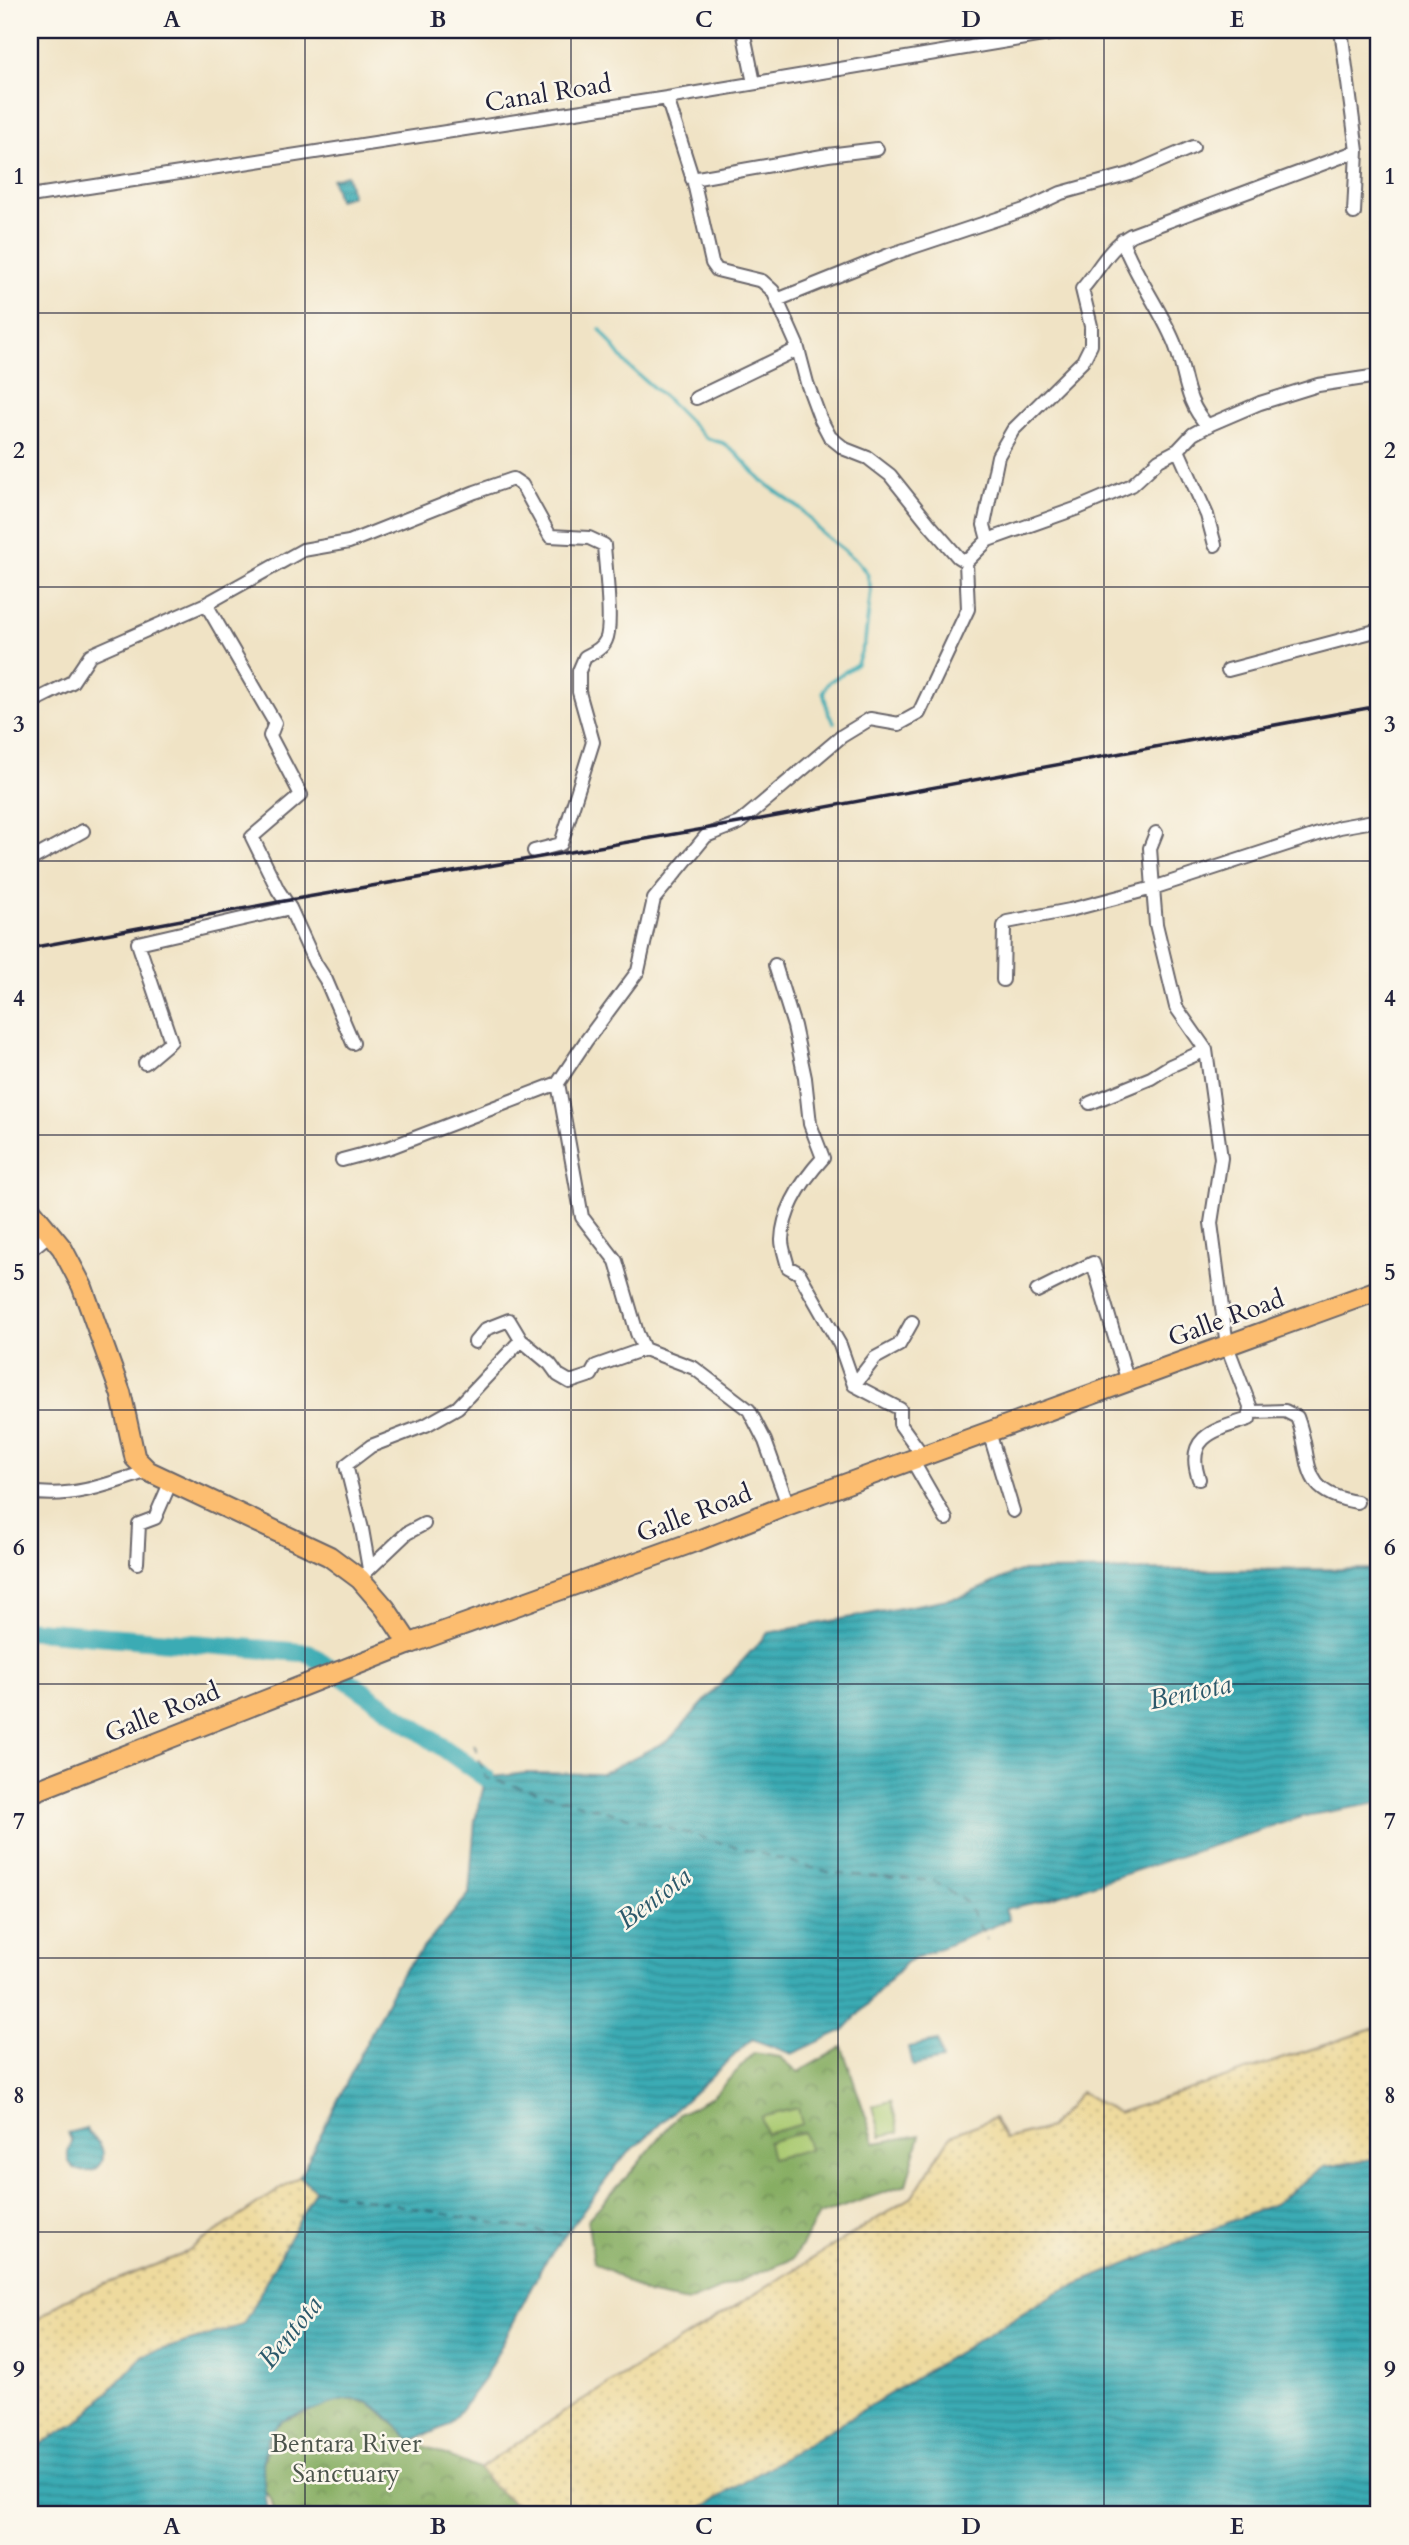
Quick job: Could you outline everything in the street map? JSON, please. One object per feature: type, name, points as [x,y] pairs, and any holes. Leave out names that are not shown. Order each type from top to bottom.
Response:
[{"type":"main road","points":[[30,1209],[62,1248],[82,1286],[121,1394],[135,1458],[148,1471],[365,1574],[386,1608],[401,1646]]},
{"type":"main road","name":"Galle Road","points":[[30,1793],[401,1646],[702,1539],[788,1505],[1379,1290]]},
{"type":"street","points":[[743,30],[754,83]]},
{"type":"street","name":"Canal Road","points":[[30,196],[177,171],[667,97],[1073,30]]},
{"type":"street","points":[[1341,30],[1357,151],[1353,213]]},
{"type":"street","points":[[667,97],[692,179],[712,263],[718,270],[762,281],[773,291],[798,349],[820,418],[830,436],[845,449],[868,458],[890,475],[930,526],[966,562]]},
{"type":"street","points":[[777,300],[889,255],[1027,209],[1061,193],[1130,174],[1194,147]]},
{"type":"street","points":[[692,179],[877,149]]},
{"type":"street","points":[[988,540],[984,525],[998,456],[1013,430],[1083,361],[1091,345],[1091,326],[1082,289],[1098,271],[1110,250],[1122,240],[1357,151]]},
{"type":"street","points":[[1122,240],[1173,340],[1184,369],[1187,396],[1196,414],[1208,426]]},
{"type":"street","points":[[696,398],[798,349]]},
{"type":"street","points":[[342,1160],[391,1147],[558,1083],[638,971],[654,899],[706,836],[739,823],[842,736],[870,719],[899,724],[919,713],[968,609],[966,562],[988,540],[1078,508],[1132,485],[1159,460],[1178,450],[1194,434],[1260,403],[1318,385],[1371,376]]},
{"type":"street","points":[[1178,450],[1207,515],[1216,545]]},
{"type":"street","points":[[30,703],[72,682],[90,655],[205,604],[303,550],[349,542],[513,479],[523,485],[550,536],[589,538],[604,545],[608,587],[608,637],[601,649],[585,657],[579,671],[579,692],[593,741],[561,844],[534,851]]},
{"type":"street","points":[[205,604],[275,723],[270,736],[301,795],[252,837],[326,980],[353,1043]]},
{"type":"street","points":[[1228,670],[1379,631]]},
{"type":"street","points":[[1003,979],[1004,926],[1007,922],[1070,910],[1153,888],[1340,827],[1379,820]]},
{"type":"street","points":[[30,860],[83,831]]},
{"type":"street","points":[[1156,833],[1150,848],[1156,924],[1176,1007],[1206,1050],[1221,1158],[1211,1223],[1227,1346],[1251,1412],[1249,1419],[1210,1434],[1196,1446],[1194,1455],[1199,1479]]},
{"type":"street","points":[[145,1063],[171,1041],[138,943],[290,908]]},
{"type":"street","points":[[775,965],[794,1026],[805,1078],[810,1124],[823,1158],[805,1178],[785,1220],[782,1241],[788,1266],[799,1273],[840,1345],[854,1385],[900,1409],[900,1424],[946,1519]]},
{"type":"street","points":[[1090,1103],[1152,1079],[1170,1066],[1206,1050]]},
{"type":"street","points":[[558,1083],[582,1217],[616,1261],[637,1334],[644,1349]]},
{"type":"street","points":[[30,1250],[50,1234]]},
{"type":"street","points":[[1037,1291],[1093,1263],[1128,1382]]},
{"type":"street","points":[[475,1342],[486,1329],[509,1320],[521,1340],[550,1364],[558,1375],[570,1382],[591,1375],[596,1366],[644,1349],[694,1368],[749,1410],[765,1441],[788,1505]]},
{"type":"street","points":[[854,1385],[875,1358],[900,1345],[912,1322]]},
{"type":"street","points":[[365,1574],[362,1529],[346,1465],[372,1446],[426,1425],[458,1407],[521,1340]]},
{"type":"street","points":[[1251,1412],[1285,1411],[1297,1417],[1302,1428],[1306,1459],[1312,1478],[1337,1499],[1357,1502]]},
{"type":"street","points":[[989,1432],[1013,1511]]},
{"type":"street","points":[[30,1493],[71,1494],[148,1471]]},
{"type":"street","points":[[137,1563],[139,1524],[155,1518],[170,1481]]},
{"type":"street","points":[[365,1574],[407,1533],[424,1524]]},
{"type":"green space","points":[[1379,824],[1379,889],[1369,826]]},
{"type":"green space","points":[[842,2047],[875,2143],[920,2135],[906,2185],[819,2215],[793,2259],[688,2302],[647,2294],[594,2262],[587,2220],[679,2114],[712,2097],[754,2053],[780,2057],[798,2072]]},
{"type":"green space","points":[[891,2101],[899,2132],[881,2136],[873,2106]]},
{"type":"green space","points":[[798,2108],[802,2124],[766,2134],[761,2117]]},
{"type":"green space","points":[[804,2132],[809,2149],[772,2159],[768,2142]]},
{"type":"green space","name":"Bentara River Sanctuary","points":[[342,2400],[368,2403],[412,2441],[479,2469],[491,2484],[527,2515],[275,2515],[271,2499],[264,2489],[262,2467],[273,2429],[282,2421]]},
{"type":"sand","points":[[1379,2027],[1379,2158],[1324,2167],[1274,2204],[1056,2293],[690,2515],[527,2515],[491,2484],[479,2469],[561,2414],[912,2197],[951,2135],[994,2118],[1005,2139],[1049,2128],[1081,2092],[1118,2113]]},
{"type":"sand","points":[[300,2176],[316,2190],[243,2325],[144,2355],[80,2421],[30,2450],[30,2325],[64,2300],[181,2255]]},
{"type":"water","points":[[347,175],[352,196],[338,200],[332,179]]},
{"type":"water","name":"Bentota","points":[[1379,1569],[1379,1803],[1304,1816],[1042,1901],[1005,1909],[1009,1920],[906,1962],[844,2030],[792,2054],[752,2039],[621,2160],[543,2265],[484,2379],[449,2425],[412,2441],[379,2409],[367,2402],[355,2400],[337,2402],[283,2420],[271,2431],[264,2454],[264,2480],[269,2515],[30,2515],[30,2450],[80,2421],[144,2355],[243,2325],[315,2190],[300,2176],[400,1975],[469,1894],[475,1820],[486,1778],[526,1773],[601,1774],[669,1740],[768,1633],[964,1596],[1019,1571]]},
{"type":"water","points":[[938,2041],[942,2060],[913,2066],[909,2047]]},
{"type":"water","points":[[86,2128],[102,2149],[102,2160],[98,2167],[91,2171],[75,2168],[68,2153],[72,2142],[68,2133]]},
{"type":"water","points":[[1379,2158],[1379,2515],[690,2515],[1056,2293],[1274,2204],[1324,2167]]},
{"type":"waterway","points":[[600,329],[628,366],[668,400],[706,438],[723,443],[736,453],[762,481],[802,510],[822,533],[856,560],[867,573],[871,590],[865,641],[857,664],[829,682],[823,691],[829,715],[834,722]]},
{"type":"waterway","points":[[30,1630],[309,1653],[486,1778]]},
{"type":"ferry route","points":[[474,1744],[486,1778],[831,1873],[934,1881],[966,1902],[987,1940]]},
{"type":"ferry route","points":[[316,2190],[565,2236]]},
{"type":"railway","points":[[30,948],[284,901],[739,823],[1379,706]]}]
